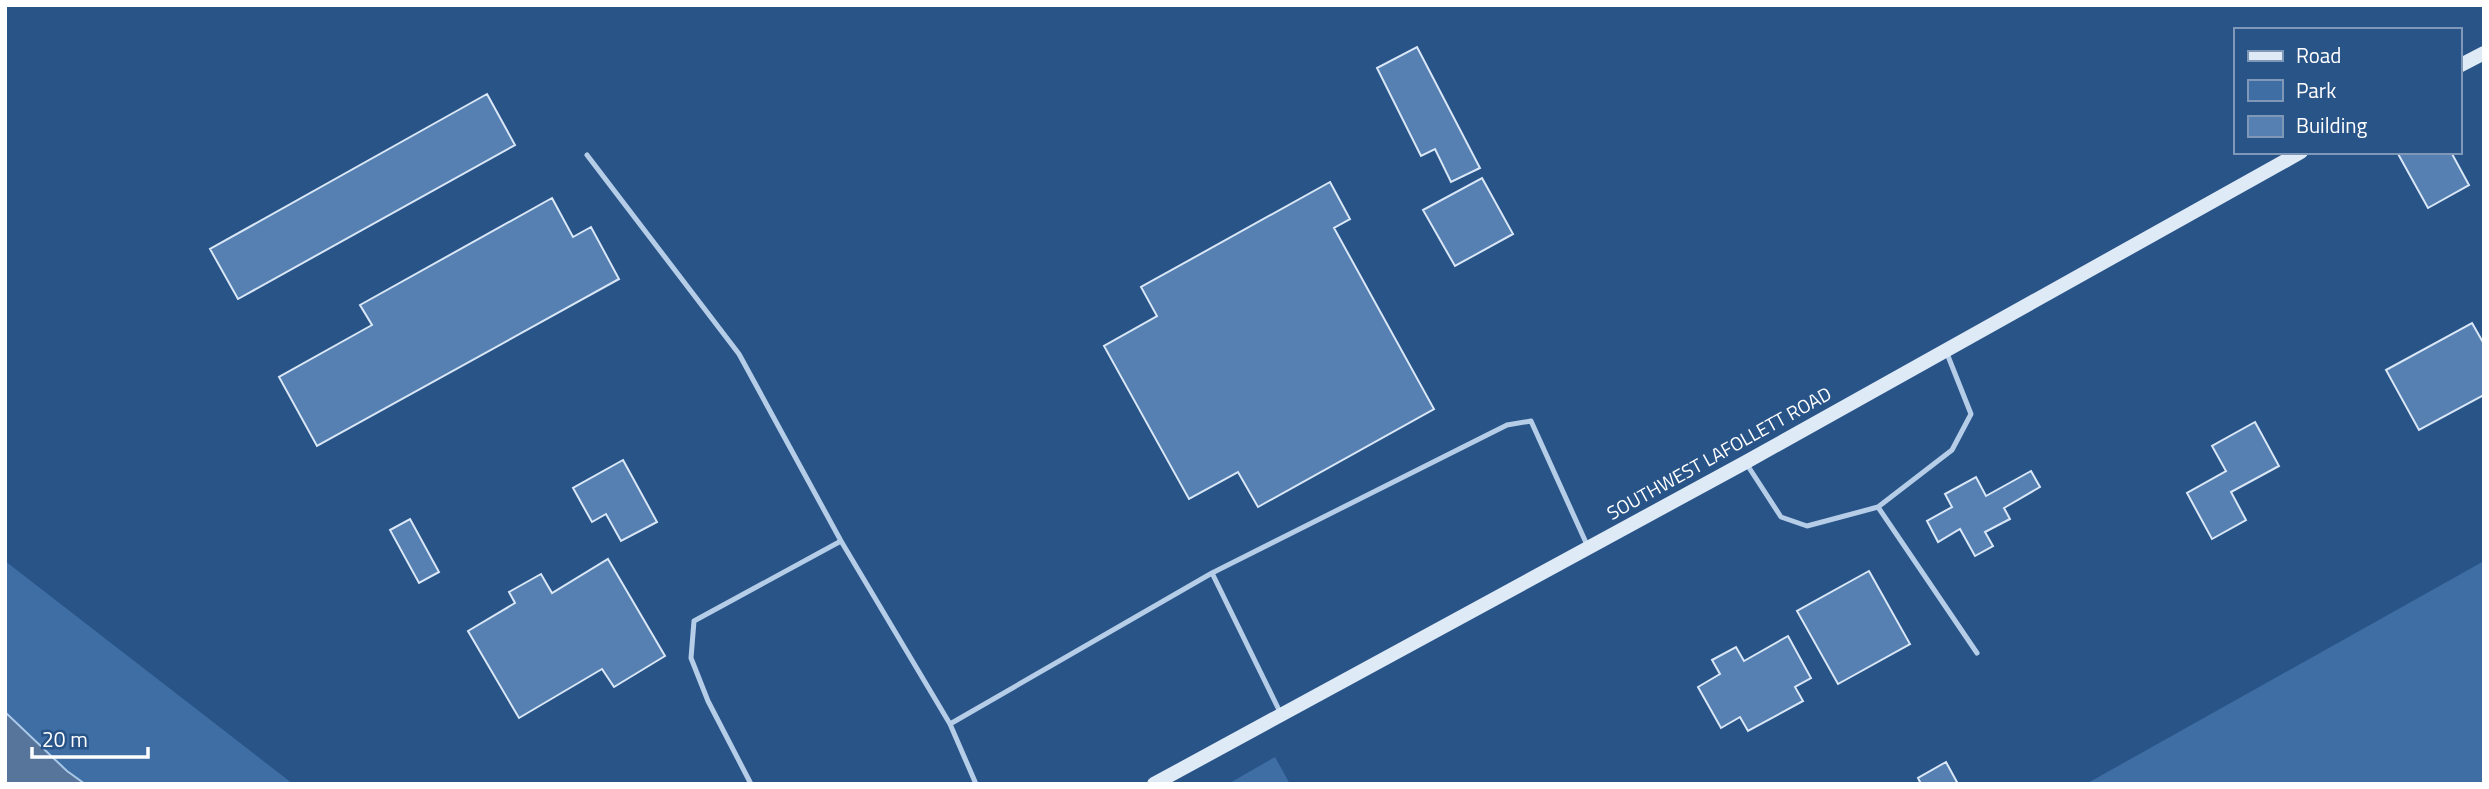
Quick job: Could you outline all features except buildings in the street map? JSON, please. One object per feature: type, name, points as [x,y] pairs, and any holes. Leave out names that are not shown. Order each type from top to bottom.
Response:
[{"type":"street","points":[[2461,65],[2484,53]]},
{"type":"street","name":"SOUTHWEST LAFOLLETT ROAD","points":[[1154,784],[1745,462],[2297,154]]},
{"type":"lane","points":[[587,155],[739,354],[841,541],[950,724],[975,784]]},
{"type":"lane","points":[[1745,462],[1781,517],[1807,526],[1878,508],[1952,450],[1971,414],[1946,351]]},
{"type":"lane","points":[[950,724],[1212,573],[1507,425],[1531,421],[1588,547]]},
{"type":"lane","points":[[1878,508],[1978,653]]},
{"type":"lane","points":[[751,784],[708,701],[691,658],[694,621],[841,541]]},
{"type":"lane","points":[[1212,573],[1281,714]]},
{"type":"green space","points":[[5,561],[293,784],[5,784]]},
{"type":"green space","points":[[2484,561],[2484,784],[2086,784]]},
{"type":"green space","points":[[1275,757],[1290,784],[1228,784]]},
{"type":"shaded area","points":[[5,712],[67,771],[85,784],[5,784]]}]
